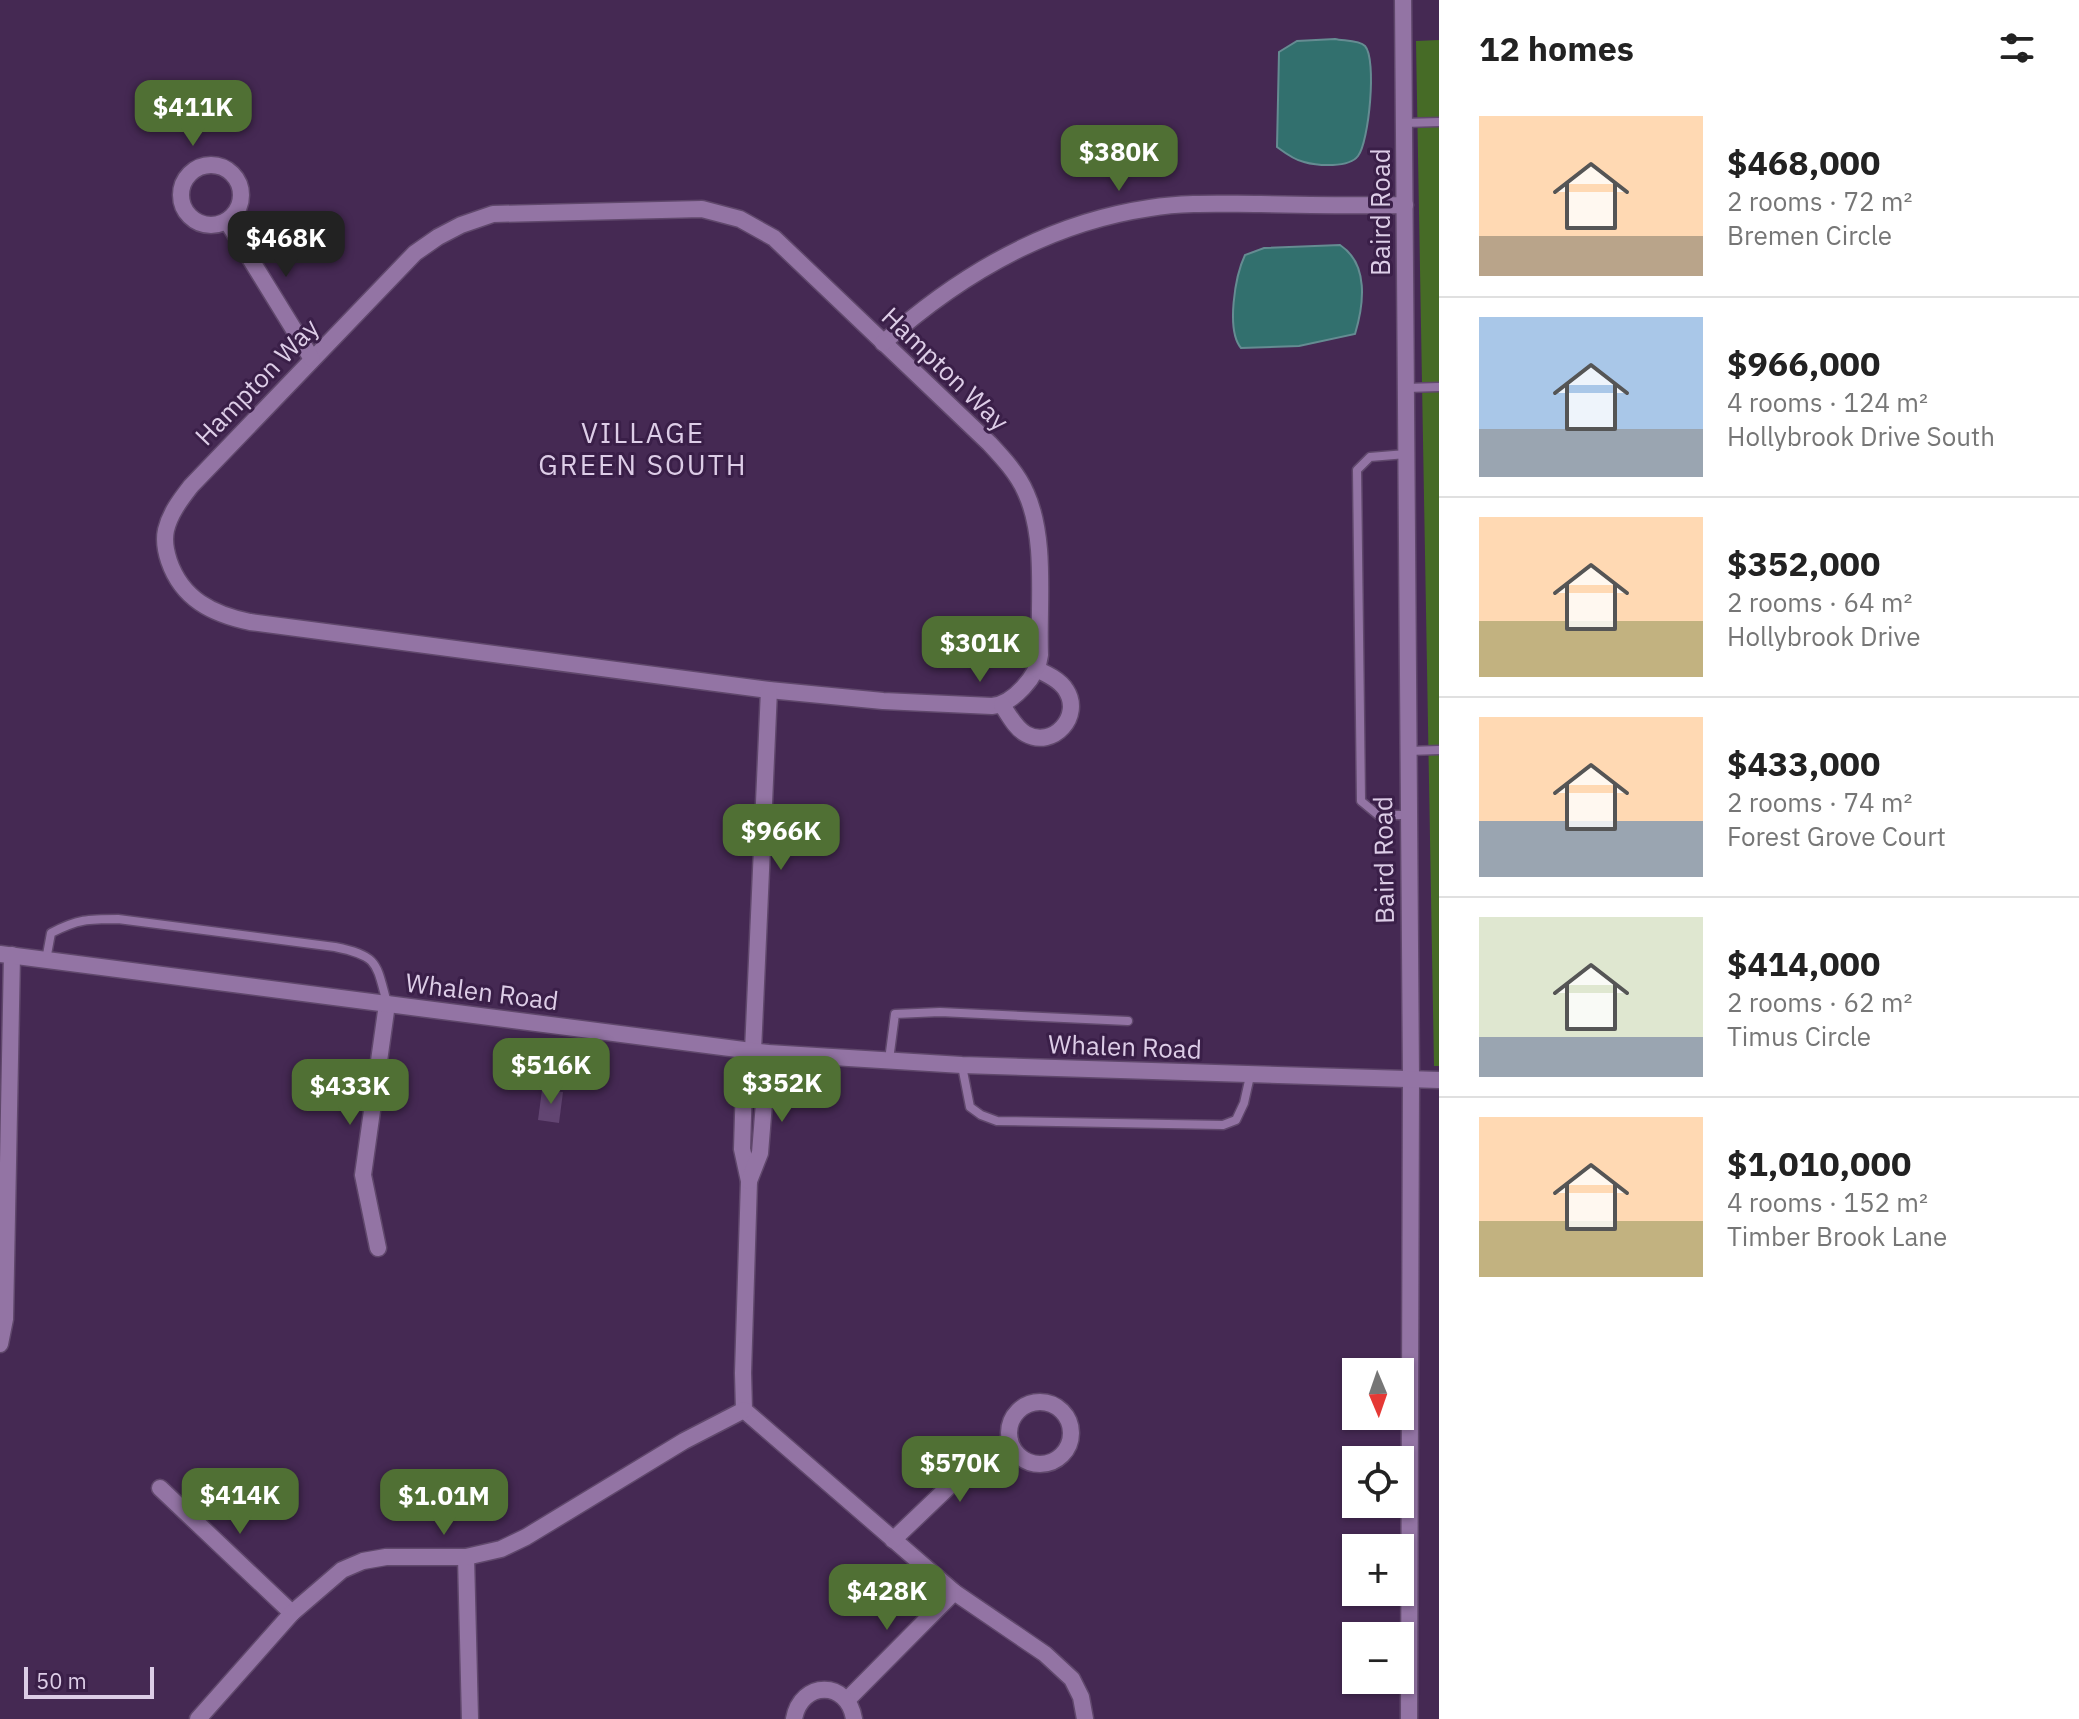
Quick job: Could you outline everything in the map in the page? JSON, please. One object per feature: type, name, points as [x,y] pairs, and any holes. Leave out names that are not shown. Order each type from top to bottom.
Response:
[{"type":"street","name":"Baird Road","points":[[1403,0],[1411,1080],[1409,1719]]},
{"type":"street","points":[[883,343],[948,289],[1003,257],[1061,231],[1107,216],[1152,207],[1203,204],[1405,205]]},
{"type":"street","name":"Hampton Way","points":[[1002,705],[883,701],[769,690],[223,617],[200,604],[184,590],[173,574],[165,532],[172,514],[191,486],[415,253],[438,237],[493,214],[702,209],[740,219],[774,238],[989,443],[1013,470],[1026,491],[1034,514],[1038,541],[1040,655],[1036,669]]},
{"type":"street","points":[[227,221],[312,359]]},
{"type":"street","points":[[1036,669],[1058,681],[1070,696],[1071,715],[1061,731],[1052,736],[1033,737],[1016,726],[1002,705],[1036,669]]},
{"type":"street","points":[[769,690],[756,1052],[760,1153],[749,1181],[744,1410],[954,1592],[1045,1654],[1072,1679],[1081,1697],[1085,1719]]},
{"type":"street","points":[[0,1344],[5,1319],[6,1270],[6,955]]},
{"type":"street","name":"Whalen Road","points":[[6,955],[756,1052],[962,1065],[1439,1080]]},
{"type":"street","points":[[378,1248],[363,1175],[387,1004]]},
{"type":"street","points":[[198,1719],[292,1613],[342,1570],[363,1561],[386,1557],[466,1557],[501,1549],[684,1441],[744,1410]]},
{"type":"street","points":[[893,1540],[983,1454],[1010,1441]]},
{"type":"street","points":[[160,1488],[292,1613]]},
{"type":"street","points":[[466,1557],[470,1719]]},
{"type":"street","points":[[847,1700],[954,1592]]},
{"type":"street","points":[[794,1719],[796,1708],[809,1693],[829,1690],[847,1700],[854,1719]]},
{"type":"lane","points":[[1404,123],[1439,122]]},
{"type":"lane","points":[[1406,388],[1439,387]]},
{"type":"lane","points":[[1406,454],[1370,457],[1357,470],[1361,801],[1378,815],[1408,815]]},
{"type":"lane","points":[[1407,751],[1439,750]]},
{"type":"lane","points":[[46,960],[51,933],[74,921],[96,919],[118,919],[335,947],[361,952],[377,965],[387,1004]]},
{"type":"lane","points":[[889,1060],[895,1014],[940,1012],[1128,1021]]},
{"type":"lane","points":[[962,1065],[970,1107],[997,1121],[1223,1125],[1236,1120],[1244,1103],[1250,1076]]},
{"type":"green space","points":[[1439,40],[1439,1066],[1434,1066],[1416,41]]},
{"type":"shaded area","points":[[1335,39],[1362,44],[1369,54],[1370,101],[1362,148],[1358,156],[1348,163],[1333,165],[1300,161],[1277,147],[1279,52],[1297,41]]},
{"type":"shaded area","points":[[1340,245],[1356,263],[1362,285],[1361,310],[1355,334],[1299,346],[1241,348],[1236,340],[1233,316],[1235,289],[1245,255],[1264,248]]},
{"type":"building","points":[[542,1090],[563,1092],[559,1123],[538,1120]]},
{"type":"district","name":"VILLAGE GREEN SOUTH","points":[[643,449]]}]
